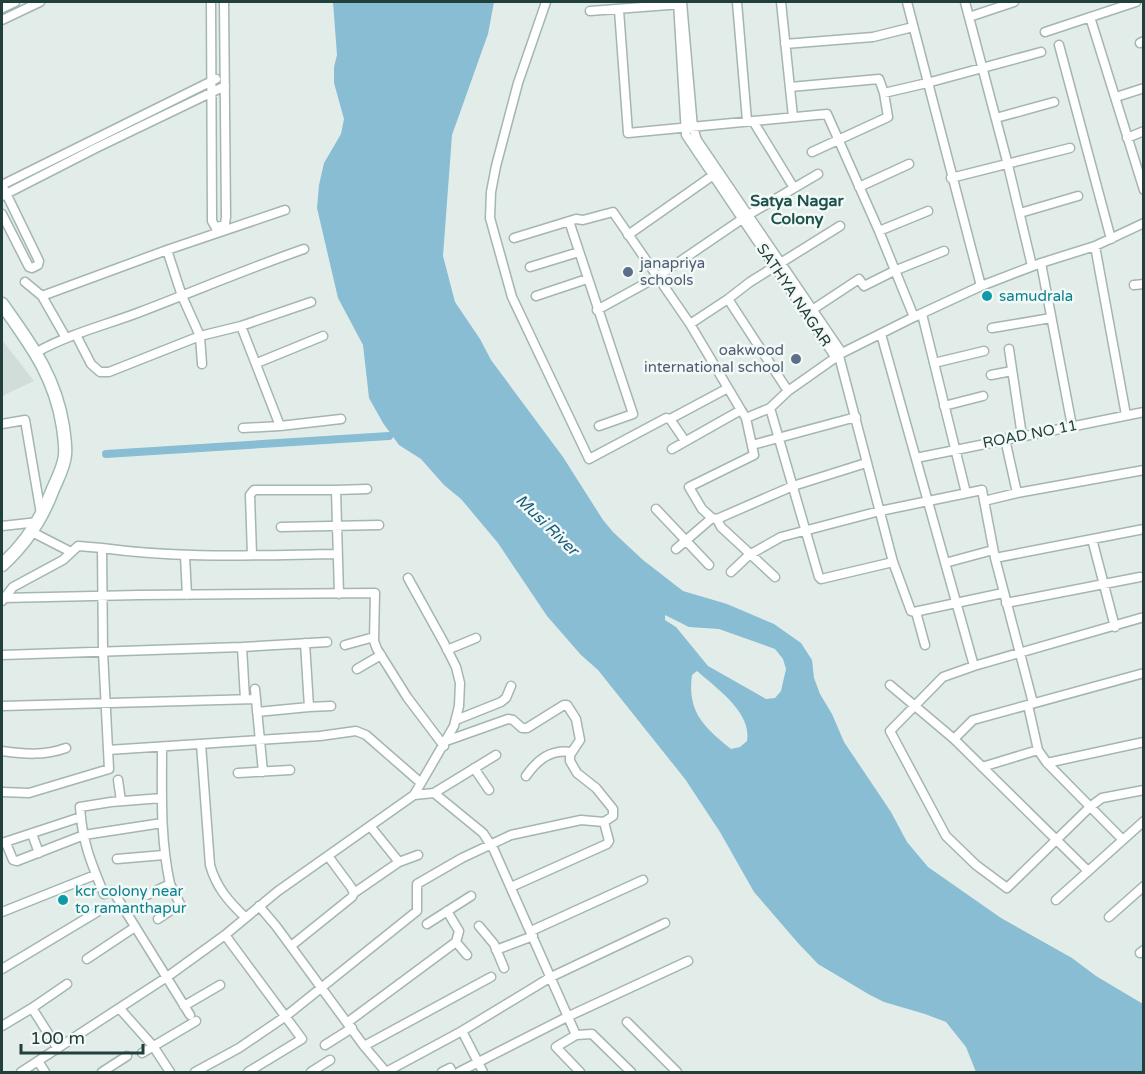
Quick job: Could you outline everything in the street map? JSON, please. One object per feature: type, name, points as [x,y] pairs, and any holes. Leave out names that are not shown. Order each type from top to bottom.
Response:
[{"type":"street","points":[[2,8],[15,2]]},
{"type":"street","points":[[2,20],[40,2]]},
{"type":"street","points":[[211,2],[212,221],[216,228],[225,224],[226,217],[224,2]]},
{"type":"street","points":[[546,2],[518,83],[491,192],[490,218],[512,297],[589,459],[728,388]]},
{"type":"street","points":[[737,2],[750,121],[794,188]]},
{"type":"street","points":[[781,2],[793,117]]},
{"type":"street","points":[[907,2],[981,286]]},
{"type":"street","points":[[965,2],[1020,213],[1052,318],[1072,426]]},
{"type":"street","points":[[969,17],[1014,2]]},
{"type":"street","points":[[1101,2],[1105,12]]},
{"type":"street","points":[[1045,32],[1136,2]]},
{"type":"street","points":[[590,11],[619,10],[629,5],[680,3]]},
{"type":"street","name":"SATHYA NAGAR","points":[[680,3],[689,128],[686,135],[712,176],[745,217]]},
{"type":"street","points":[[619,10],[628,133],[827,114],[879,231],[894,271],[918,316],[934,363],[966,493]]},
{"type":"street","points":[[1090,17],[1127,138],[1142,176],[1143,190]]},
{"type":"street","points":[[785,44],[873,37],[913,27]]},
{"type":"street","points":[[1059,45],[1111,239]]},
{"type":"street","points":[[884,93],[1041,52]]},
{"type":"street","points":[[2,214],[29,267],[38,265],[39,261],[4,195],[2,185],[225,76]]},
{"type":"street","points":[[790,87],[879,79],[884,93],[888,117],[812,152]]},
{"type":"street","points":[[4,195],[96,147],[225,86]]},
{"type":"street","points":[[1116,98],[1143,88]]},
{"type":"street","points":[[996,118],[1054,102]]},
{"type":"street","name":"SATHYA NAGAR","points":[[689,128],[745,217],[839,356]]},
{"type":"street","points":[[1127,138],[1143,131]]},
{"type":"street","points":[[951,177],[1008,165],[1070,148]]},
{"type":"street","points":[[859,186],[909,164]]},
{"type":"street","points":[[597,310],[657,277],[745,217],[818,174]]},
{"type":"street","points":[[628,235],[712,176]]},
{"type":"street","points":[[1020,213],[1078,196]]},
{"type":"street","points":[[42,296],[166,250],[285,210]]},
{"type":"street","points":[[879,231],[928,211]]},
{"type":"street","points":[[514,238],[571,226],[578,228],[583,220],[613,212],[690,324],[743,414],[752,445],[754,455],[689,487],[702,509],[715,518],[749,555],[775,577]]},
{"type":"street","points":[[672,449],[743,414],[770,408],[788,391],[839,356],[918,316],[981,286],[1095,246],[1143,223]]},
{"type":"street","points":[[690,324],[840,225]]},
{"type":"street","points":[[571,226],[633,414],[599,426]]},
{"type":"street","points":[[1095,246],[1126,415]]},
{"type":"street","points":[[41,350],[64,339],[304,249]]},
{"type":"street","points":[[166,250],[182,296],[200,336],[202,364]]},
{"type":"street","points":[[812,310],[859,279],[864,286],[944,251]]},
{"type":"street","points":[[530,267],[579,252]]},
{"type":"street","name":"SATHYA NAGAR","points":[[777,265],[812,310],[839,356]]},
{"type":"street","points":[[536,296],[587,279]]},
{"type":"street","points":[[25,282],[42,296],[64,339]]},
{"type":"street","points":[[1134,285],[1143,284]]},
{"type":"street","points":[[728,299],[788,391]]},
{"type":"street","points":[[75,335],[94,368],[104,373],[200,336],[241,326],[311,302]]},
{"type":"street","points":[[2,304],[41,350],[58,403],[66,454],[37,523],[2,565]]},
{"type":"street","points":[[992,328],[1052,318]]},
{"type":"street","points":[[241,326],[280,426]]},
{"type":"street","points":[[881,334],[974,666]]},
{"type":"street","points":[[257,363],[323,336]]},
{"type":"street","points":[[1009,349],[1022,436]]},
{"type":"street","points":[[934,363],[984,351]]},
{"type":"street","points":[[839,356],[893,562],[911,611],[916,612],[1003,593]]},
{"type":"street","points":[[991,375],[1012,371]]},
{"type":"street","points":[[944,406],[983,396]]},
{"type":"street","points":[[770,408],[817,573],[821,579],[893,562]]},
{"type":"street","name":"ROAD NO 11","points":[[916,458],[1143,412]]},
{"type":"street","points":[[752,445],[856,417]]},
{"type":"street","points":[[243,428],[341,419]]},
{"type":"street","points":[[670,419],[685,441]]},
{"type":"street","points":[[2,424],[26,420],[37,523],[52,542],[68,550]]},
{"type":"street","points":[[1005,439],[1017,493]]},
{"type":"street","points":[[676,549],[715,518],[793,486],[866,463]]},
{"type":"street","points":[[984,501],[1143,470]]},
{"type":"street","points":[[252,555],[250,495],[254,490],[367,489]]},
{"type":"street","points":[[336,490],[339,594]]},
{"type":"street","points":[[731,572],[749,555],[781,537],[927,500],[982,490],[994,554],[1031,704],[1038,750],[1047,763],[1122,839]]},
{"type":"street","points":[[656,509],[709,565]]},
{"type":"street","points":[[2,526],[37,523]]},
{"type":"street","points":[[281,526],[379,525]]},
{"type":"street","points":[[945,563],[1143,529]]},
{"type":"street","points":[[1092,539],[1115,627]]},
{"type":"street","points":[[2,600],[13,587],[56,564],[68,550],[82,545],[144,554],[185,556],[337,554]]},
{"type":"street","points":[[2,792],[29,793],[109,769],[103,652],[102,548]]},
{"type":"street","points":[[185,556],[187,595]]},
{"type":"street","points":[[1006,603],[1140,577]]},
{"type":"street","points":[[21,1072],[167,977],[225,935],[259,906],[414,795],[445,744],[456,720],[460,683],[456,667],[408,578]]},
{"type":"street","points":[[2,600],[102,596],[375,593],[376,649],[407,697],[445,744]]},
{"type":"street","points":[[916,612],[925,645]]},
{"type":"street","points":[[1143,617],[1115,627],[974,666],[944,677],[890,731],[946,836],[976,865],[1007,888],[1056,839],[1102,798],[1143,790]]},
{"type":"street","points":[[345,645],[374,637]]},
{"type":"street","points":[[447,650],[476,638]]},
{"type":"street","points":[[2,655],[327,642]]},
{"type":"street","points":[[305,644],[309,707]]},
{"type":"street","points":[[242,647],[245,699]]},
{"type":"street","points":[[357,669],[381,656]]},
{"type":"street","points":[[954,739],[973,720],[1143,673]]},
{"type":"street","points":[[890,685],[954,739],[1088,871]]},
{"type":"street","points":[[456,720],[501,702],[506,698],[511,686]]},
{"type":"street","points":[[255,689],[263,772]]},
{"type":"street","points":[[2,706],[256,699]]},
{"type":"street","points":[[195,1072],[239,1048],[286,1016],[417,910],[417,884],[462,858],[518,833],[581,820],[604,822],[613,816],[613,808],[596,788],[577,773],[570,760],[580,740],[570,707],[564,705],[528,728],[522,728],[513,720],[501,720],[445,744]]},
{"type":"street","points":[[257,712],[331,706]]},
{"type":"street","points":[[108,750],[162,748],[360,731],[421,783]]},
{"type":"street","points":[[1047,763],[1143,742]]},
{"type":"street","points":[[201,744],[210,865],[214,881],[245,917]]},
{"type":"street","points":[[2,751],[37,754],[51,753],[66,748]]},
{"type":"street","points":[[158,919],[180,904],[170,884],[164,855],[162,748]]},
{"type":"street","points":[[982,767],[1038,750]]},
{"type":"street","points":[[526,776],[546,756],[554,752],[572,752]]},
{"type":"street","points":[[414,795],[434,793],[496,755]]},
{"type":"street","points":[[474,768],[489,789]]},
{"type":"street","points":[[238,773],[290,771]]},
{"type":"street","points":[[118,780],[121,801]]},
{"type":"street","points":[[434,793],[483,833],[511,887],[576,1035]]},
{"type":"street","points":[[142,1053],[193,1018],[112,891],[104,894],[87,855],[80,807],[162,798]]},
{"type":"street","points":[[81,817],[4,843],[13,860],[17,861],[84,835],[162,823]]},
{"type":"street","points":[[1056,900],[1143,821]]},
{"type":"street","points":[[511,887],[608,844],[604,822]]},
{"type":"street","points":[[370,826],[399,862]]},
{"type":"street","points":[[32,834],[39,854]]},
{"type":"street","points":[[117,860],[164,855]]},
{"type":"street","points":[[291,946],[354,893],[399,862],[418,855]]},
{"type":"street","points":[[328,856],[354,893]]},
{"type":"street","points":[[2,912],[95,875]]},
{"type":"street","points":[[496,950],[644,880]]},
{"type":"street","points":[[147,895],[170,884]]},
{"type":"street","points":[[1109,917],[1143,886]]},
{"type":"street","points":[[427,924],[471,896]]},
{"type":"street","points":[[259,906],[383,1071],[462,1032],[551,977],[665,923]]},
{"type":"street","points":[[325,1045],[456,942],[459,931],[447,911]]},
{"type":"street","points":[[2,969],[97,912]]},
{"type":"street","points":[[87,958],[135,927]]},
{"type":"street","points":[[479,927],[496,950],[504,968]]},
{"type":"street","points":[[225,935],[302,1039],[248,1072]]},
{"type":"street","points":[[456,942],[467,955]]},
{"type":"street","points":[[459,1072],[567,1017],[688,961]]},
{"type":"street","points":[[364,1046],[491,977]]},
{"type":"street","points":[[2,1026],[67,984]]},
{"type":"street","points":[[184,1006],[220,985]]},
{"type":"street","points":[[32,1008],[58,1049]]},
{"type":"street","points":[[120,1009],[153,1046],[170,1072]]},
{"type":"street","points":[[627,1022],[677,1072]]},
{"type":"street","points":[[462,1032],[483,1072]]},
{"type":"street","points":[[580,1072],[556,1047],[576,1035],[592,1034],[624,1070]]},
{"type":"street","points":[[102,1072],[127,1056]]},
{"type":"street","points":[[311,1072],[330,1060]]},
{"type":"street","points":[[38,1061],[45,1072]]},
{"type":"street","points":[[265,1063],[270,1072]]},
{"type":"street","points":[[442,1072],[450,1068],[452,1072]]},
{"type":"shaded area","points":[[2,340],[34,381],[2,396]]},
{"type":"water","name":"Musi River","points":[[333,2],[494,2],[488,34],[452,135],[443,256],[455,302],[491,360],[563,457],[613,532],[643,560],[683,591],[727,604],[774,624],[801,643],[812,660],[814,678],[820,694],[844,742],[891,812],[907,842],[928,867],[1001,918],[1072,958],[1096,976],[1143,1004],[1143,1072],[976,1072],[966,1047],[946,1022],[884,1002],[818,964],[754,892],[720,832],[685,779],[598,670],[581,655],[547,616],[498,543],[461,499],[444,485],[421,459],[399,445],[369,398],[363,345],[338,298],[317,208],[324,163],[341,134],[344,119],[334,83],[337,55]],"holes":[[[665,615],[689,627],[719,629],[775,649],[783,659],[786,669],[781,691],[775,698],[766,699],[708,666],[676,627],[665,620]],[[697,671],[731,702],[744,720],[747,741],[740,747],[731,749],[705,726],[700,718],[695,709],[691,688],[692,675]]]},
{"type":"waterway","points":[[106,454],[389,436]]},
{"type":"place","name":"janapriya schools","points":[[628,272]]},
{"type":"place","name":"samudrala","points":[[987,296]]},
{"type":"place","name":"oakwood international school","points":[[796,359]]},
{"type":"place","name":"kcr colony near to ramanthapur","points":[[63,900]]},
{"type":"district","name":"Satya Nagar Colony","points":[[797,210]]}]
